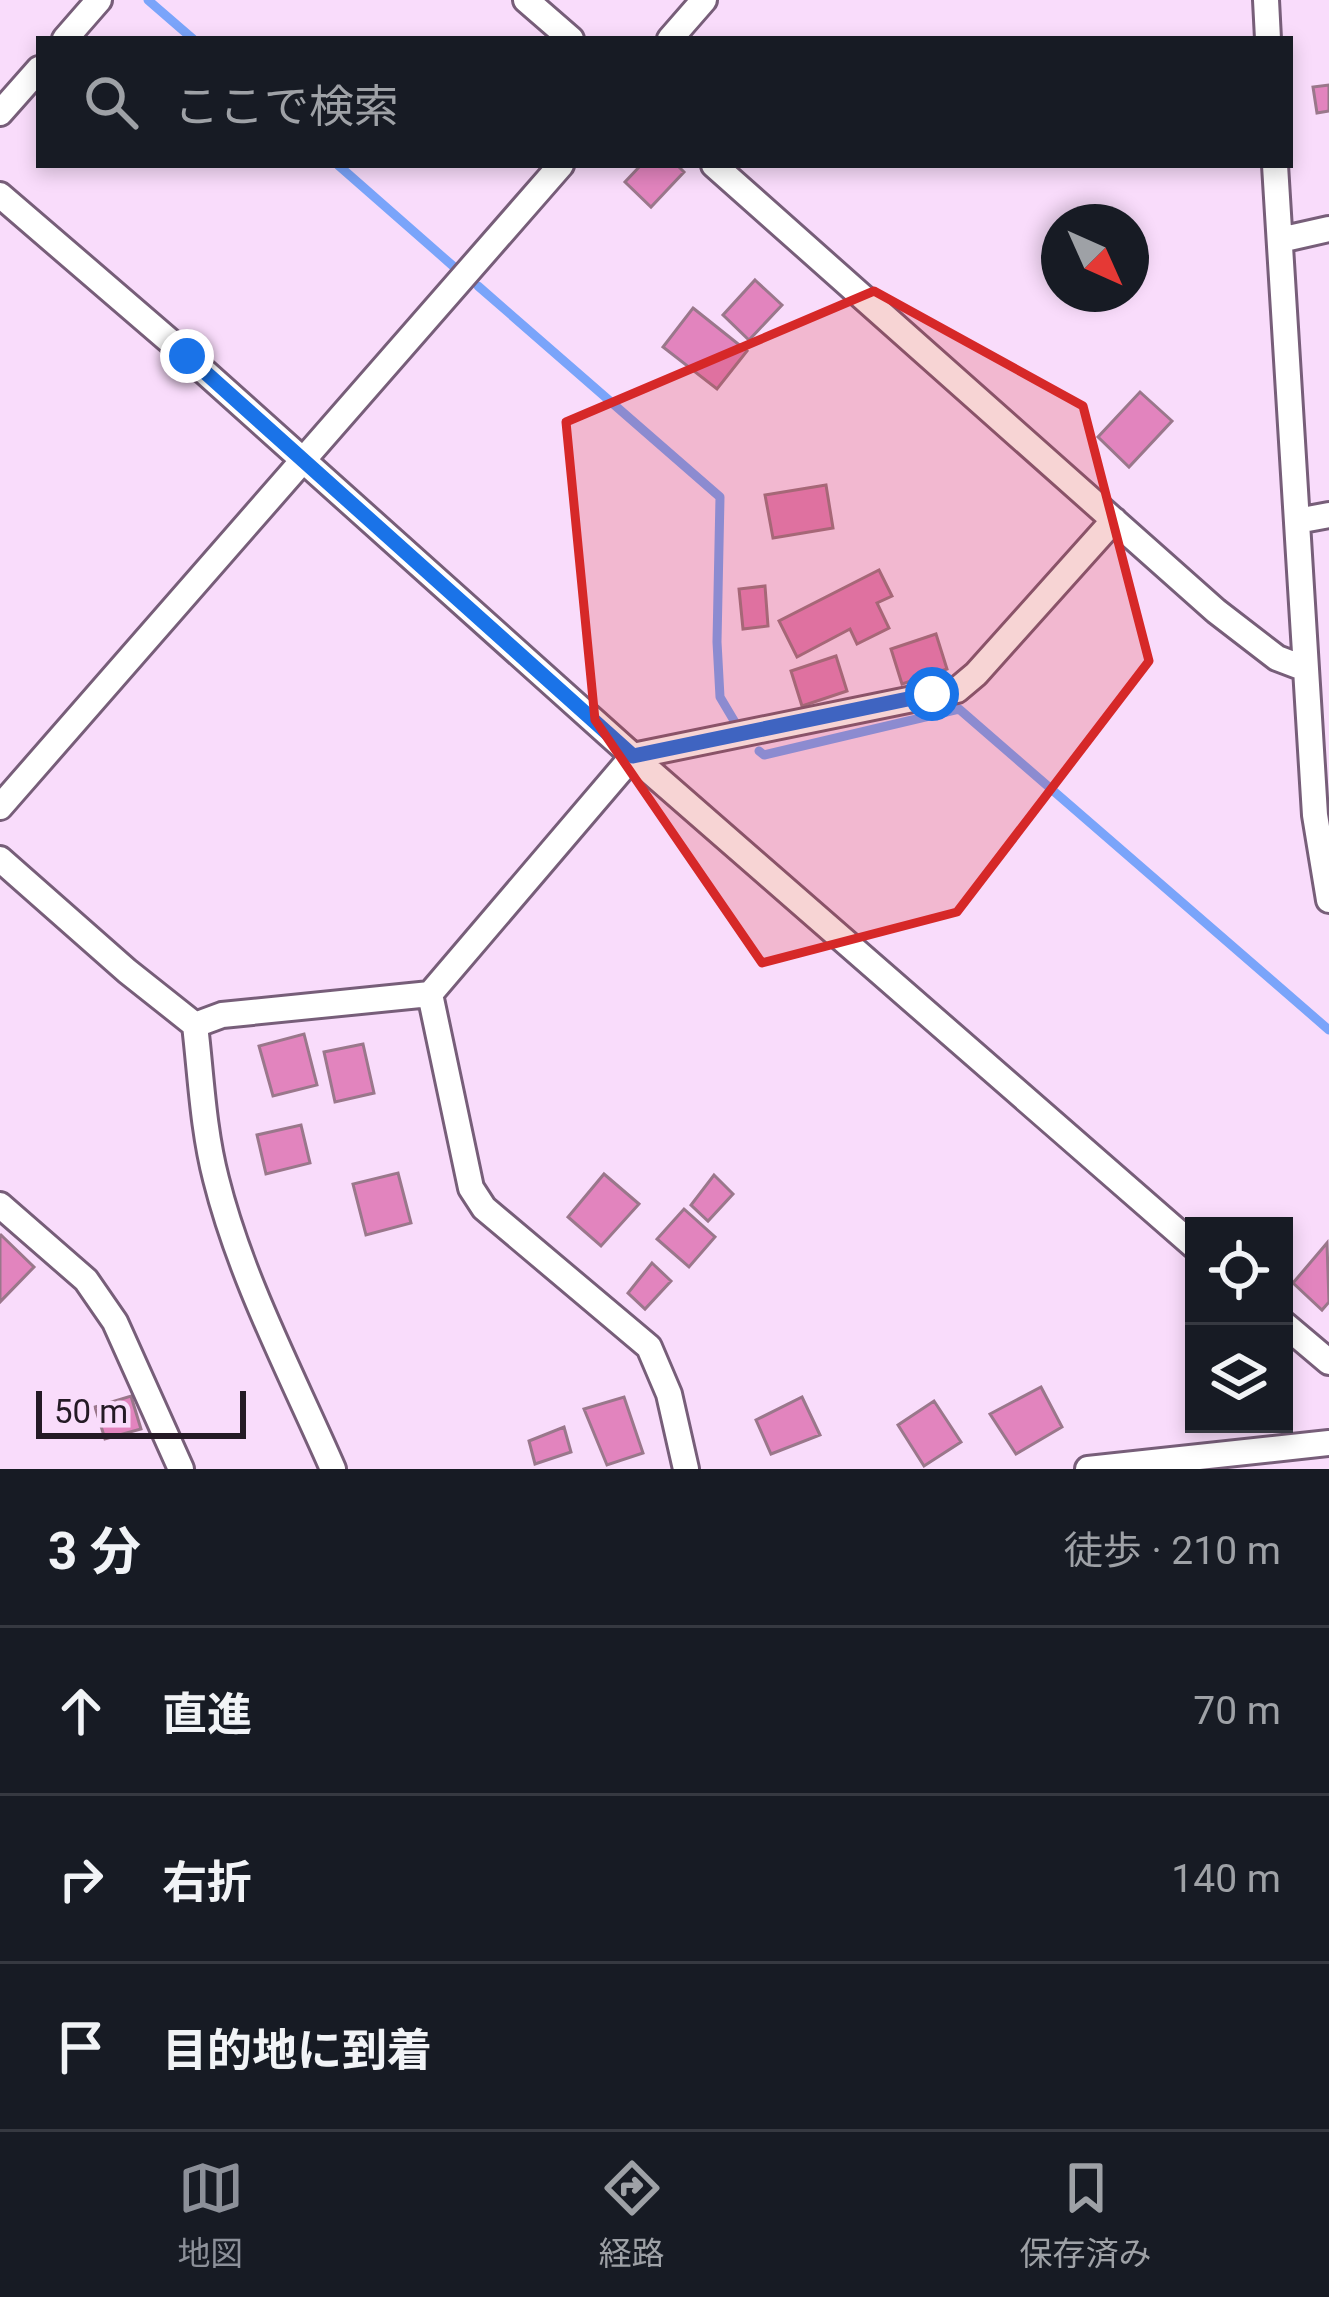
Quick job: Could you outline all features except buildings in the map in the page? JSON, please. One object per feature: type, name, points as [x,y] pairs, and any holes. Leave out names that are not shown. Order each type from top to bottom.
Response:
[{"type":"street","points":[[68,36],[99,0]]},
{"type":"street","points":[[526,0],[568,36]]},
{"type":"street","points":[[673,36],[704,0]]},
{"type":"street","points":[[1266,0],[1268,36]]},
{"type":"street","points":[[0,113],[36,72]]},
{"type":"street","points":[[0,807],[558,168]]},
{"type":"street","points":[[718,168],[1114,520],[1277,658],[1306,669]]},
{"type":"street","points":[[1275,168],[1315,815],[1329,900]]},
{"type":"street","points":[[0,195],[1185,1238]]},
{"type":"street","points":[[1280,240],[1329,229]]},
{"type":"street","points":[[1297,521],[1329,515]]},
{"type":"street","points":[[196,1025],[222,1015],[430,994],[633,756],[957,690],[1114,520]]},
{"type":"street","points":[[0,859],[196,1025],[217,1184],[245,1265],[333,1469]]},
{"type":"street","points":[[430,994],[471,1188],[484,1208],[649,1347],[669,1394],[686,1469]]},
{"type":"street","points":[[0,1205],[86,1280],[116,1322],[181,1469]]},
{"type":"street","points":[[1285,1325],[1329,1362]]},
{"type":"street","points":[[1092,1469],[1329,1443]]},
{"type":"highlighted area","points":[[874,291],[1083,406],[1149,661],[957,912],[762,963],[595,720],[566,422]]},
{"type":"waterway","points":[[148,0],[190,36]]},
{"type":"waterway","points":[[341,168],[453,266]]},
{"type":"waterway","points":[[478,286],[720,497],[720,697],[739,729]]},
{"type":"waterway","points":[[759,751],[764,755],[959,709],[1329,1030]]},
{"type":"route","points":[[187,356],[633,756],[932,694]]}]
